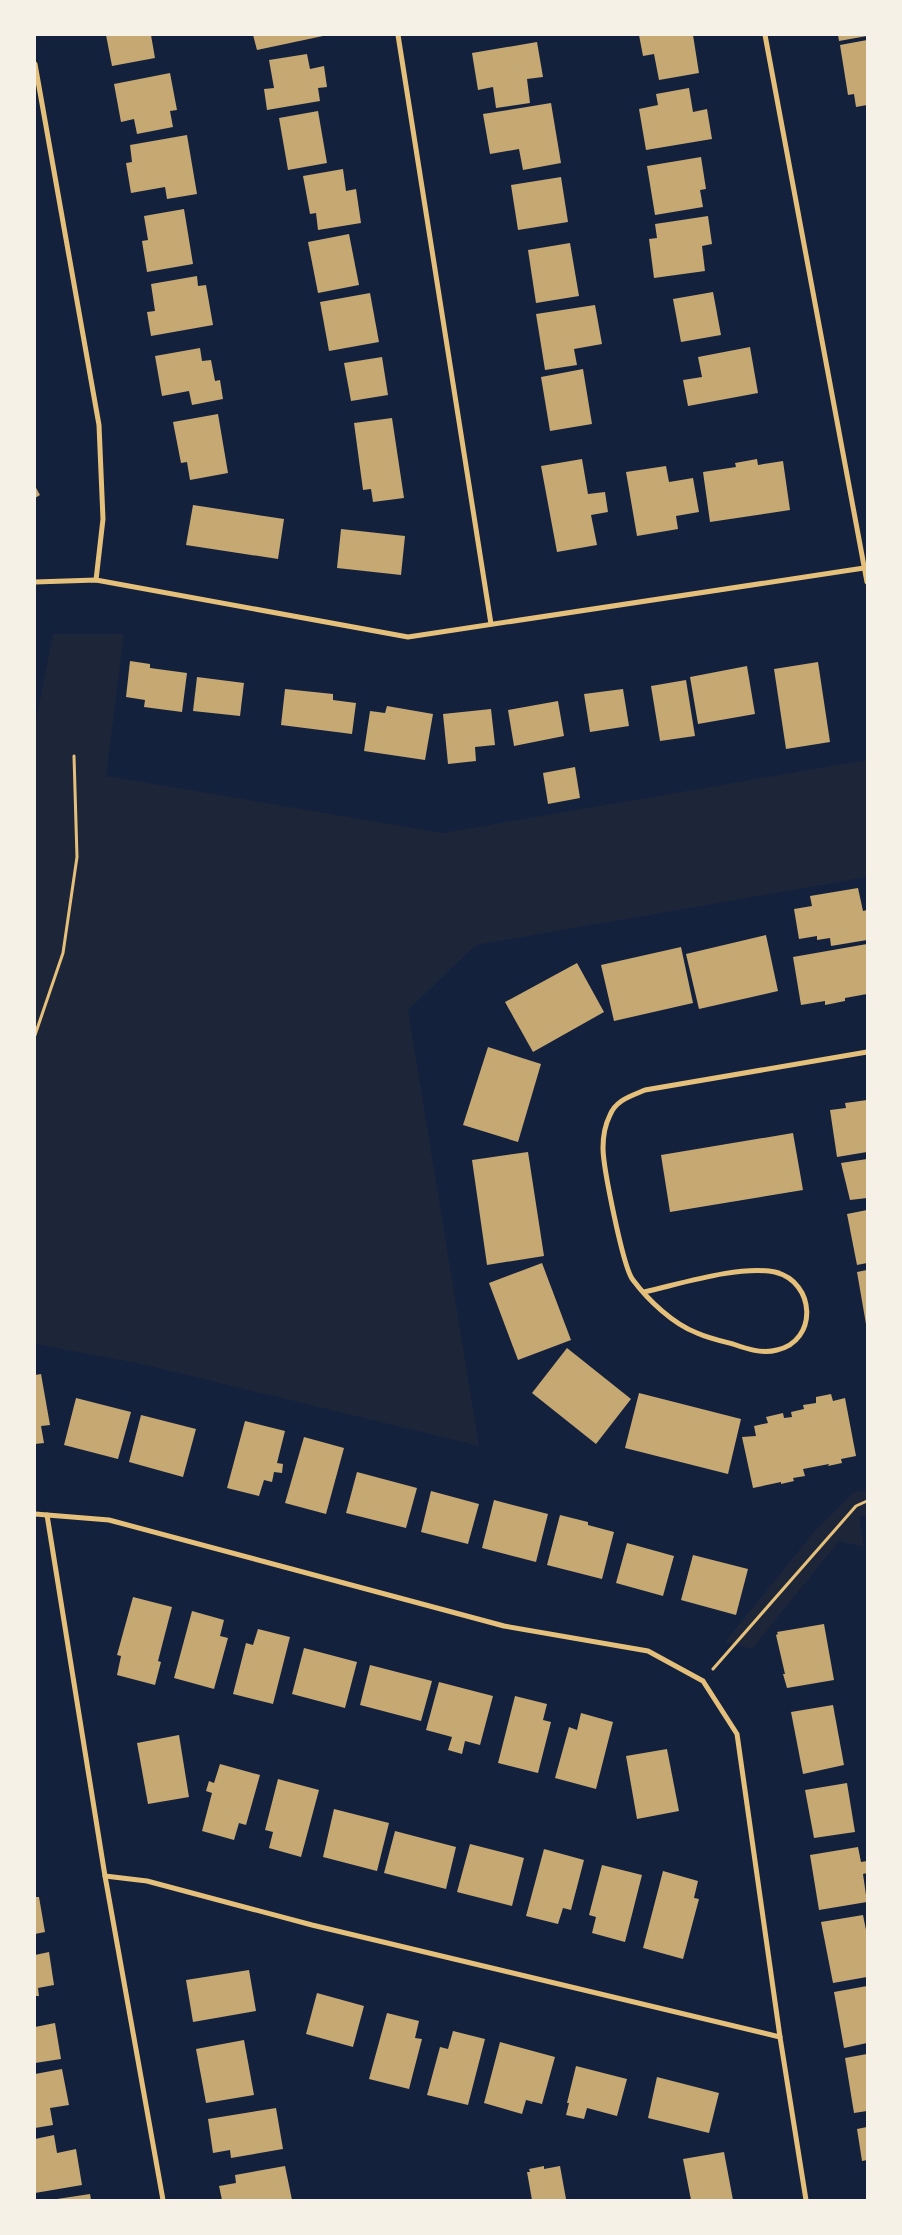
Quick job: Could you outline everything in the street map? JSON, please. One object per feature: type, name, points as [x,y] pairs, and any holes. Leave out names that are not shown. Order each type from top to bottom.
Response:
[{"type":"street","points":[[398,35],[491,624]]},
{"type":"street","points":[[765,35],[867,582]]},
{"type":"street","points":[[35,64],[99,425],[103,518],[96,580]]},
{"type":"street","points":[[35,582],[96,580],[408,637],[864,568]]},
{"type":"street","points":[[644,1292],[742,1271],[774,1272],[788,1277],[799,1286],[806,1301],[807,1316],[803,1333],[790,1347],[770,1352],[751,1350],[695,1333],[676,1322],[655,1305],[632,1280],[624,1261],[603,1150],[604,1129],[610,1113],[620,1101],[645,1090],[867,1052]]},
{"type":"street","points":[[35,1514],[109,1520],[504,1626],[648,1651],[703,1681],[736,1734],[806,2200]]},
{"type":"street","points":[[46,1515],[105,1876],[163,2200]]},
{"type":"street","points":[[105,1876],[147,1881],[321,1928],[780,2037]]},
{"type":"path","points":[[35,1035],[62,953],[77,857],[74,756]]},
{"type":"path","points":[[703,1681],[856,1506],[867,1501]]},
{"type":"shaded area","points":[[53,634],[124,634],[106,776],[443,833],[867,760],[867,877],[476,945],[408,1010],[479,1446],[142,1364],[35,1344],[35,726]]},
{"type":"shaded area","points":[[867,1490],[867,1516],[859,1517],[864,1547],[839,1541],[752,1649],[725,1642],[814,1532],[854,1492]]},
{"type":"building","points":[[106,35],[151,35],[155,58],[112,66]]},
{"type":"building","points":[[253,35],[323,35],[323,36],[257,50]]},
{"type":"building","points":[[639,35],[693,35],[699,73],[659,80],[654,54],[643,56]]},
{"type":"building","points":[[838,35],[867,35],[867,36],[839,41]]},
{"type":"building","points":[[867,40],[867,105],[856,107],[854,94],[848,95],[840,45]]},
{"type":"building","points":[[537,42],[543,77],[527,79],[530,103],[496,108],[493,87],[478,90],[472,53]]},
{"type":"building","points":[[307,54],[310,69],[324,66],[327,87],[318,88],[320,101],[267,110],[264,89],[274,88],[269,60]]},
{"type":"building","points":[[170,73],[177,110],[170,111],[173,127],[137,134],[134,119],[121,122],[114,84]]},
{"type":"building","points":[[689,88],[693,112],[707,109],[712,139],[646,150],[639,109],[658,105],[656,94]]},
{"type":"building","points":[[551,103],[561,163],[523,170],[519,149],[490,154],[483,114]]},
{"type":"building","points":[[318,111],[327,163],[288,170],[279,118]]},
{"type":"building","points":[[187,135],[197,194],[167,199],[165,187],[131,193],[126,163],[132,162],[130,145]]},
{"type":"building","points":[[701,157],[706,189],[700,190],[703,207],[655,215],[647,166]]},
{"type":"building","points":[[343,169],[346,191],[356,189],[361,223],[318,230],[316,213],[310,214],[303,176]]},
{"type":"building","points":[[561,177],[568,222],[518,230],[511,185]]},
{"type":"building","points":[[184,209],[193,264],[147,272],[142,241],[148,240],[144,216]]},
{"type":"building","points":[[708,216],[712,244],[702,246],[705,271],[654,278],[649,239],[657,238],[655,224]]},
{"type":"building","points":[[349,234],[359,285],[318,293],[308,242]]},
{"type":"building","points":[[570,243],[579,296],[536,303],[528,250]]},
{"type":"building","points":[[197,276],[198,286],[206,285],[213,325],[151,336],[147,312],[155,311],[151,284]]},
{"type":"building","points":[[713,292],[721,335],[681,342],[673,299]]},
{"type":"building","points":[[370,293],[379,342],[329,351],[320,302]]},
{"type":"building","points":[[595,305],[602,344],[574,349],[577,365],[545,370],[536,314]]},
{"type":"building","points":[[750,347],[758,393],[688,406],[683,380],[702,377],[698,357]]},
{"type":"building","points":[[200,348],[202,361],[211,360],[215,381],[220,380],[223,399],[192,405],[189,391],[162,396],[155,356]]},
{"type":"building","points":[[382,357],[388,395],[351,401],[344,363]]},
{"type":"building","points":[[583,369],[592,424],[550,431],[541,377]]},
{"type":"building","points":[[218,414],[228,473],[190,480],[187,462],[181,463],[173,422]]},
{"type":"building","points":[[392,418],[404,498],[373,502],[371,489],[363,490],[354,423]]},
{"type":"building","points":[[582,459],[588,494],[605,492],[608,512],[591,515],[597,545],[557,552],[541,466]]},
{"type":"building","points":[[757,459],[758,465],[783,461],[790,510],[710,522],[703,472],[736,467],[735,463]]},
{"type":"building","points":[[666,466],[669,482],[693,478],[699,512],[676,516],[678,529],[637,536],[626,472]]},
{"type":"building","points":[[35,486],[40,495],[35,498]]},
{"type":"building","points":[[193,505],[284,519],[278,559],[186,545]]},
{"type":"building","points":[[341,529],[405,536],[401,575],[337,568]]},
{"type":"building","points":[[130,661],[150,664],[150,668],[187,673],[182,712],[144,707],[145,700],[126,697]]},
{"type":"building","points":[[818,662],[830,742],[786,749],[774,669]]},
{"type":"building","points":[[747,666],[755,714],[698,724],[690,677]]},
{"type":"building","points":[[197,677],[244,683],[240,716],[193,711]]},
{"type":"building","points":[[686,680],[695,736],[660,741],[651,686]]},
{"type":"building","points":[[285,689],[333,694],[333,700],[356,703],[352,734],[281,725]]},
{"type":"building","points":[[623,689],[629,726],[590,732],[584,694]]},
{"type":"building","points":[[558,701],[564,736],[514,746],[508,710]]},
{"type":"building","points":[[387,706],[433,714],[425,760],[364,751],[370,711],[385,713]]},
{"type":"building","points":[[491,709],[495,745],[475,747],[476,761],[448,764],[443,714]]},
{"type":"building","points":[[575,767],[580,798],[548,804],[543,773]]},
{"type":"building","points":[[858,888],[863,911],[867,910],[867,940],[831,946],[830,938],[817,940],[817,936],[799,939],[794,909],[812,906],[810,896]]},
{"type":"building","points":[[766,935],[778,991],[699,1009],[686,954]]},
{"type":"building","points":[[867,944],[867,994],[845,998],[845,1001],[825,1005],[825,1001],[801,1005],[793,957]]},
{"type":"building","points":[[681,947],[693,1003],[614,1021],[601,965]]},
{"type":"building","points":[[577,963],[604,1012],[533,1052],[505,1002]]},
{"type":"building","points":[[488,1047],[541,1064],[518,1142],[463,1125]]},
{"type":"building","points":[[867,1100],[867,1152],[837,1157],[830,1110],[846,1108],[845,1103]]},
{"type":"building","points":[[793,1133],[803,1190],[670,1212],[661,1155]]},
{"type":"building","points":[[528,1152],[544,1256],[487,1265],[472,1160]]},
{"type":"building","points":[[867,1159],[867,1198],[850,1200],[841,1163]]},
{"type":"building","points":[[867,1210],[867,1263],[857,1265],[847,1214]]},
{"type":"building","points":[[542,1263],[571,1340],[518,1360],[489,1283]]},
{"type":"building","points":[[867,1270],[867,1324],[866,1324],[857,1272]]},
{"type":"building","points":[[567,1348],[631,1399],[596,1444],[532,1393]]},
{"type":"building","points":[[41,1374],[50,1425],[41,1426],[44,1443],[35,1444],[35,1375]]},
{"type":"building","points":[[639,1393],[741,1419],[728,1474],[625,1448]]},
{"type":"building","points":[[831,1394],[833,1401],[845,1398],[856,1456],[841,1459],[842,1463],[803,1469],[805,1476],[793,1478],[794,1481],[753,1488],[742,1437],[756,1436],[754,1426],[768,1423],[766,1417],[783,1413],[784,1418],[792,1417],[791,1412],[804,1409],[803,1405],[816,1403],[816,1397]]},
{"type":"building","points":[[76,1398],[131,1412],[118,1459],[64,1445]]},
{"type":"building","points":[[141,1415],[196,1429],[183,1477],[129,1462]]},
{"type":"building","points":[[245,1421],[285,1431],[277,1463],[283,1464],[282,1473],[274,1472],[272,1482],[264,1480],[259,1496],[227,1488]]},
{"type":"building","points":[[304,1437],[344,1448],[326,1514],[285,1503]]},
{"type":"building","points":[[357,1472],[417,1488],[406,1528],[346,1513]]},
{"type":"building","points":[[431,1491],[479,1504],[468,1544],[421,1532]]},
{"type":"building","points":[[494,1500],[548,1514],[536,1562],[482,1548]]},
{"type":"building","points":[[560,1515],[588,1522],[588,1525],[614,1532],[602,1579],[547,1565]]},
{"type":"building","points":[[627,1543],[674,1556],[663,1596],[616,1583]]},
{"type":"building","points":[[693,1555],[748,1569],[736,1615],[681,1600]]},
{"type":"building","points":[[133,1597],[172,1607],[158,1661],[161,1662],[155,1685],[117,1675],[121,1656],[117,1655]]},
{"type":"building","points":[[192,1611],[224,1620],[220,1636],[228,1638],[214,1689],[174,1678]]},
{"type":"building","points":[[824,1624],[834,1680],[787,1688],[776,1635],[778,1634],[777,1632]]},
{"type":"building","points":[[258,1629],[290,1637],[273,1704],[233,1694],[246,1643],[253,1645]]},
{"type":"building","points":[[304,1648],[357,1662],[345,1708],[292,1694]]},
{"type":"building","points":[[370,1665],[432,1681],[421,1721],[360,1705]]},
{"type":"building","points":[[439,1682],[493,1696],[480,1745],[465,1741],[462,1754],[448,1750],[452,1737],[426,1730]]},
{"type":"building","points":[[515,1696],[547,1704],[543,1720],[551,1722],[538,1773],[498,1763]]},
{"type":"building","points":[[833,1705],[844,1765],[803,1774],[791,1712]]},
{"type":"building","points":[[581,1713],[613,1722],[596,1789],[555,1778],[569,1727],[577,1730]]},
{"type":"building","points":[[179,1735],[189,1797],[148,1804],[137,1743]]},
{"type":"building","points":[[667,1749],[679,1811],[637,1819],[626,1756]]},
{"type":"building","points":[[220,1764],[260,1775],[246,1825],[239,1823],[234,1840],[202,1831],[212,1793],[206,1791],[209,1781],[214,1783]]},
{"type":"building","points":[[278,1779],[319,1790],[301,1857],[269,1848],[273,1832],[265,1830]]},
{"type":"building","points":[[847,1783],[855,1832],[814,1838],[805,1790]]},
{"type":"building","points":[[334,1809],[389,1823],[377,1871],[323,1857]]},
{"type":"building","points":[[395,1831],[456,1847],[446,1889],[384,1873]]},
{"type":"building","points":[[470,1844],[524,1858],[512,1906],[457,1892]]},
{"type":"building","points":[[858,1847],[861,1862],[867,1861],[867,1873],[863,1874],[867,1902],[819,1910],[810,1855]]},
{"type":"building","points":[[544,1849],[584,1860],[571,1910],[563,1908],[558,1924],[526,1916]]},
{"type":"building","points":[[602,1865],[642,1875],[625,1942],[592,1933],[596,1917],[589,1915]]},
{"type":"building","points":[[663,1871],[698,1881],[694,1898],[699,1899],[683,1959],[643,1948]]},
{"type":"building","points":[[35,1897],[39,1897],[45,1932],[35,1934]]},
{"type":"building","points":[[863,1915],[867,1935],[867,1977],[833,1983],[821,1922]]},
{"type":"building","points":[[49,1952],[54,1985],[38,1988],[39,1996],[35,1996],[35,1955]]},
{"type":"building","points":[[249,1970],[256,2011],[193,2022],[186,1980]]},
{"type":"building","points":[[867,1986],[867,2043],[844,2048],[834,1992]]},
{"type":"building","points":[[317,1993],[364,2006],[353,2047],[306,2034]]},
{"type":"building","points":[[387,2013],[419,2021],[415,2038],[422,2039],[409,2089],[369,2079]]},
{"type":"building","points":[[55,2023],[61,2059],[35,2063],[35,2027]]},
{"type":"building","points":[[453,2031],[485,2039],[468,2105],[427,2095],[440,2047],[448,2049]]},
{"type":"building","points":[[244,2040],[254,2095],[206,2103],[196,2049]]},
{"type":"building","points":[[500,2042],[555,2057],[542,2104],[526,2100],[522,2114],[484,2103]]},
{"type":"building","points":[[867,2054],[867,2111],[854,2113],[845,2058]]},
{"type":"building","points":[[576,2066],[627,2079],[617,2116],[587,2108],[584,2119],[566,2115]]},
{"type":"building","points":[[62,2069],[69,2105],[50,2108],[53,2125],[35,2128],[35,2074]]},
{"type":"building","points":[[657,2077],[719,2093],[709,2133],[648,2118]]},
{"type":"building","points":[[276,2108],[283,2149],[231,2158],[230,2150],[213,2153],[208,2119]]},
{"type":"building","points":[[867,2127],[867,2160],[862,2161],[857,2129]]},
{"type":"building","points":[[54,2135],[57,2153],[76,2149],[82,2185],[35,2193],[35,2139]]},
{"type":"building","points":[[724,2152],[733,2200],[691,2200],[683,2159]]},
{"type":"building","points":[[285,2166],[292,2200],[222,2200],[219,2186],[236,2183],[235,2175]]},
{"type":"building","points":[[544,2166],[544,2169],[560,2166],[566,2199],[532,2200],[527,2172],[530,2172],[529,2169]]},
{"type":"building","points":[[90,2194],[91,2200],[57,2200],[57,2199]]}]
